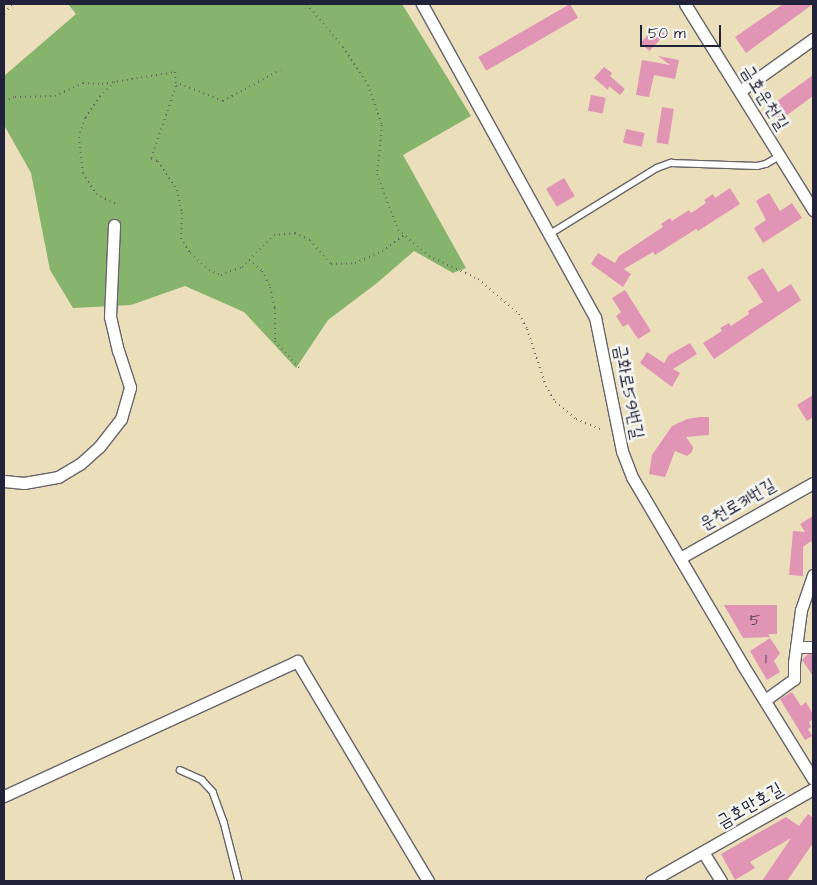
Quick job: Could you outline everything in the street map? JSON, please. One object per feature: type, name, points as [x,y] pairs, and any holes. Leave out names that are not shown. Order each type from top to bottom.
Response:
[{"type":"street","name":"금화로59번길","points":[[422,4],[594,317],[622,451],[632,477],[813,779]]},
{"type":"street","name":"금호운천길","points":[[686,4],[813,210]]},
{"type":"street","points":[[740,91],[813,39]]},
{"type":"street","points":[[4,481],[24,483],[58,477],[80,464],[99,447],[121,419],[130,387],[118,352],[110,317],[114,225]]},
{"type":"street","name":"운천로31번길","points":[[680,558],[813,483]]},
{"type":"street","points":[[765,700],[794,679],[801,610],[813,575]]},
{"type":"street","points":[[796,646],[813,647]]},
{"type":"street","points":[[4,796],[297,661],[428,881]]},
{"type":"street","name":"금호만호길","points":[[651,881],[813,789]]},
{"type":"street","points":[[704,852],[721,881]]},
{"type":"lane","points":[[550,234],[657,168],[671,164],[757,166],[766,164],[780,156]]},
{"type":"lane","points":[[180,770],[202,780],[213,792],[224,822],[239,881]]},
{"type":"path","points":[[4,13],[13,4]]},
{"type":"path","points":[[306,4],[343,47],[368,84],[382,125],[377,174],[398,230],[429,256],[478,279],[519,314],[527,329],[546,386],[555,402],[576,419],[600,429]]},
{"type":"path","points":[[176,86],[180,84],[222,101],[280,70]]},
{"type":"path","points":[[4,101],[15,97],[55,96],[84,83],[115,82],[175,72],[176,86],[151,159],[158,161],[178,190],[182,214],[181,238],[190,253],[209,270],[221,275],[242,267],[274,235],[295,233],[310,240],[331,264],[355,264],[382,251],[404,235]]},
{"type":"path","points":[[115,82],[100,96],[85,118],[79,137],[83,173],[96,194],[116,204]]},
{"type":"path","points":[[249,260],[262,271],[270,287],[275,308],[276,341],[301,370]]},
{"type":"green space","points":[[68,4],[402,4],[471,116],[403,155],[466,268],[453,273],[414,251],[377,283],[328,320],[296,368],[244,312],[185,286],[131,305],[73,308],[50,270],[31,173],[4,125],[4,76],[76,14]]},
{"type":"building","points":[[570,4],[578,18],[486,71],[478,57]]},
{"type":"building","points":[[783,4],[813,4],[746,53],[735,37]]},
{"type":"building","points":[[656,26],[665,34],[650,51],[641,43]]},
{"type":"building","points":[[658,56],[679,60],[675,79],[654,75],[649,97],[636,95],[642,60],[670,65]]},
{"type":"building","points":[[604,67],[612,73],[610,76],[625,89],[620,95],[609,86],[608,90],[594,78]]},
{"type":"building","points":[[813,75],[813,96],[779,121],[769,107]]},
{"type":"building","points":[[591,95],[606,98],[603,114],[588,111]]},
{"type":"building","points":[[662,107],[674,109],[668,144],[656,143]]},
{"type":"building","points":[[626,129],[645,133],[642,147],[623,143]]},
{"type":"building","points":[[564,178],[575,196],[557,207],[546,189]]},
{"type":"building","points":[[730,188],[740,204],[698,231],[696,229],[655,255],[653,252],[624,269],[631,274],[623,287],[591,264],[598,253],[615,263],[619,256],[663,227],[661,224],[670,218],[672,221],[689,210],[691,213],[706,203],[704,200],[713,194],[715,198]]},
{"type":"building","points":[[769,193],[780,211],[792,203],[802,218],[763,243],[754,228],[766,220],[756,201]]},
{"type":"building","points":[[763,268],[778,292],[791,284],[801,300],[714,359],[703,343],[722,331],[720,328],[729,323],[731,326],[749,314],[748,311],[763,302],[747,277]]},
{"type":"building","points":[[625,290],[651,331],[638,339],[628,324],[623,327],[616,316],[621,312],[612,298]]},
{"type":"building","points":[[690,343],[697,354],[673,369],[680,373],[672,387],[640,363],[647,352],[664,363],[669,355]]},
{"type":"building","points":[[813,395],[813,417],[807,421],[797,405]]},
{"type":"building","points":[[709,417],[709,435],[686,437],[693,447],[692,452],[687,456],[675,451],[665,477],[649,474],[652,455],[672,426],[687,419]]},
{"type":"building","points":[[813,516],[813,544],[811,541],[803,547],[803,576],[789,575],[793,531],[805,532],[800,524]]},
{"type":"building","points":[[724,605],[777,605],[777,634],[768,634],[770,637],[743,638]]},
{"type":"building","points":[[770,638],[780,653],[774,661],[780,672],[767,680],[750,651]]},
{"type":"building","points":[[808,654],[813,654],[813,676],[802,660]]},
{"type":"building","points":[[792,692],[801,706],[806,702],[813,714],[813,719],[809,722],[811,727],[808,729],[812,736],[805,740],[780,699]]},
{"type":"building","points":[[808,814],[813,818],[813,843],[787,881],[762,881],[791,838],[750,862],[755,868],[735,880],[721,854],[786,817],[799,826]]}]
